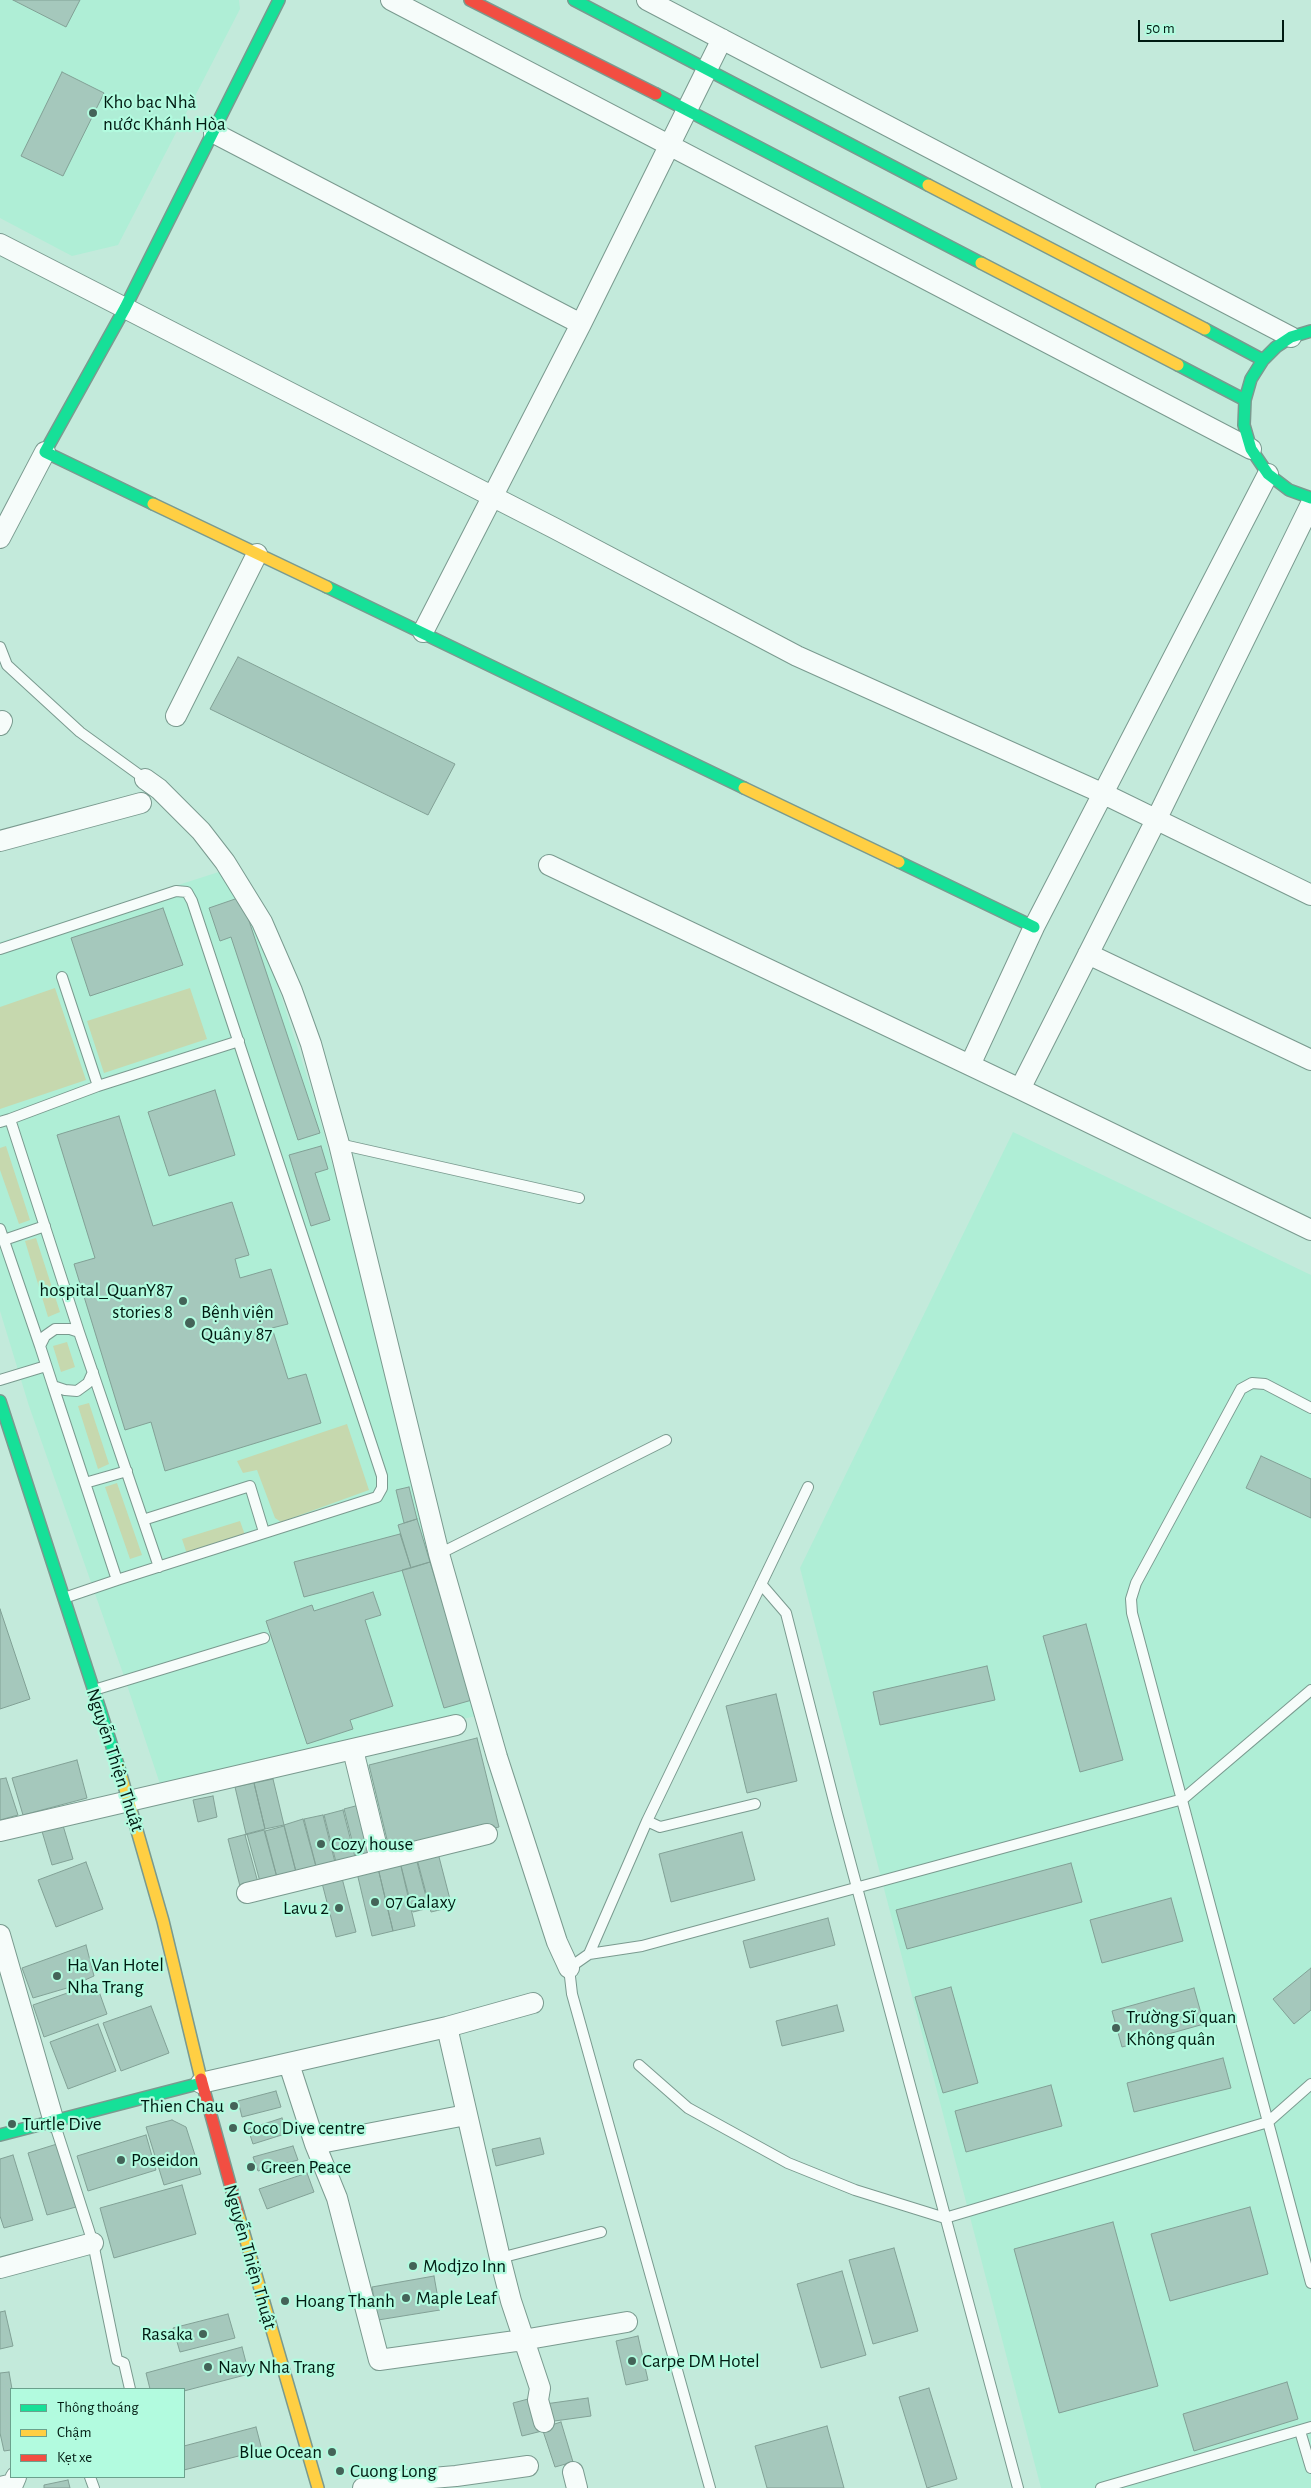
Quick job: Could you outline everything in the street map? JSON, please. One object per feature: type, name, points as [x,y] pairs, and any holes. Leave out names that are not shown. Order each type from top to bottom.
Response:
[{"type":"street","points":[[0,538],[45,452],[125,308],[279,0]]},
{"type":"street","points":[[391,0],[1251,449]]},
{"type":"street","points":[[470,0],[688,110],[1245,400]]},
{"type":"street","points":[[574,0],[1263,360]]},
{"type":"street","points":[[647,0],[1291,337]]},
{"type":"street","points":[[423,632],[581,324],[722,39]]},
{"type":"street","points":[[214,133],[581,324]]},
{"type":"street","points":[[0,244],[493,497],[797,656],[1104,794],[1311,895]]},
{"type":"street","points":[[1311,331],[1291,337],[1276,347],[1263,360],[1252,379],[1245,400],[1244,425],[1251,449],[1268,474],[1289,490],[1311,498]]},
{"type":"street","points":[[45,452],[1034,926]]},
{"type":"street","points":[[970,1065],[1034,926],[1268,474]]},
{"type":"street","points":[[1020,1089],[1156,820],[1311,504]]},
{"type":"street","points":[[176,716],[257,554]]},
{"type":"street","points":[[145,779],[159,789],[202,831],[246,895],[262,922],[285,973],[311,1044],[339,1144],[439,1554],[497,1757],[557,1942],[569,1968]]},
{"type":"street","points":[[0,841],[141,803]]},
{"type":"street","points":[[549,865],[1311,1230]]},
{"type":"street","points":[[1088,954],[1311,1060]]},
{"type":"street","name":"Nguyễn Thiện Thuật","points":[[0,1401],[130,1802],[163,1921],[213,2129],[318,2488]]},
{"type":"street","points":[[0,1447],[14,1442]]},
{"type":"street","points":[[0,1831],[456,1725]]},
{"type":"street","points":[[353,1750],[380,1860]]},
{"type":"street","points":[[247,1894],[487,1834]]},
{"type":"street","points":[[0,1936],[54,2122]]},
{"type":"street","points":[[0,2136],[202,2083],[447,2027],[533,2003]]},
{"type":"street","points":[[447,2027],[500,2258],[523,2340],[540,2388],[538,2400],[544,2422]]},
{"type":"street","points":[[289,2064],[315,2144],[337,2198],[379,2360],[523,2340],[627,2322]]},
{"type":"street","points":[[315,2144],[466,2115]]},
{"type":"street","points":[[0,2268],[92,2244]]},
{"type":"street","points":[[363,2488],[385,2482],[456,2476],[528,2466]]},
{"type":"lane","points":[[0,647],[7,664],[80,732],[145,779]]},
{"type":"lane","points":[[0,949],[176,891],[187,892],[192,901],[239,1041],[382,1476],[382,1488],[377,1497],[63,1598]]},
{"type":"lane","points":[[62,977],[98,1086]]},
{"type":"lane","points":[[0,1122],[98,1086],[239,1041]]},
{"type":"lane","points":[[10,1119],[79,1332],[159,1566]]},
{"type":"lane","points":[[339,1144],[578,1198]]},
{"type":"lane","points":[[4,1240],[45,1226]]},
{"type":"lane","points":[[0,1229],[117,1580]]},
{"type":"lane","points":[[40,1346],[45,1336],[55,1329],[70,1329],[79,1332]]},
{"type":"lane","points":[[0,1380],[46,1366]]},
{"type":"lane","points":[[53,1386],[77,1391],[88,1383],[93,1372]]},
{"type":"lane","points":[[1311,1408],[1264,1384],[1252,1383],[1241,1389],[1136,1583],[1131,1599],[1132,1613],[1311,2283]]},
{"type":"lane","points":[[439,1554],[666,1440]]},
{"type":"lane","points":[[85,1483],[126,1471]]},
{"type":"lane","points":[[143,1520],[250,1486],[264,1532]]},
{"type":"lane","points":[[589,1954],[648,1821],[808,1487]]},
{"type":"lane","points":[[761,1584],[786,1613],[1018,2488]]},
{"type":"lane","points":[[93,1690],[264,1638]]},
{"type":"lane","points":[[710,2488],[572,1994],[569,1968],[589,1954],[642,1946],[858,1889],[1183,1799],[1311,1690]]},
{"type":"lane","points":[[648,1821],[660,1827],[755,1804]]},
{"type":"lane","points":[[639,2065],[688,2108],[788,2163],[855,2190],[945,2218],[1268,2122],[1311,2084]]},
{"type":"lane","points":[[54,2122],[92,2244],[117,2360],[124,2363],[130,2388]]},
{"type":"lane","points":[[500,2258],[601,2232]]},
{"type":"lane","points":[[1101,2488],[1311,2428]]},
{"type":"lane","points":[[1300,2431],[1311,2468]]},
{"type":"shaded area","name":"Kho bạc Nhà nước Khánh Hòa","points":[[0,0],[239,0],[240,9],[118,245],[72,256],[0,218]]},
{"type":"shaded area","name":"Bệnh viện Quân y 87","points":[[225,870],[241,897],[269,959],[314,1098],[372,1308],[476,1716],[161,1787],[29,1406],[0,1311],[0,942]]},
{"type":"shaded area","points":[[55,988],[86,1080],[0,1109],[0,1007]]},
{"type":"shaded area","points":[[190,988],[207,1039],[104,1073],[87,1021]]},
{"type":"shaded area","name":"Trường Sĩ quan Không quân","points":[[1013,1132],[1311,1275],[1311,2488],[1041,2488],[800,1568]]},
{"type":"shaded area","points":[[6,1146],[30,1220],[19,1224],[0,1170],[0,1148]]},
{"type":"shaded area","points":[[36,1238],[60,1312],[48,1317],[25,1241]]},
{"type":"shaded area","points":[[67,1342],[75,1367],[61,1372],[53,1346]]},
{"type":"shaded area","points":[[89,1403],[109,1464],[98,1469],[78,1406]]},
{"type":"shaded area","points":[[347,1424],[369,1490],[281,1522],[275,1518],[257,1470],[243,1473],[237,1461]]},
{"type":"shaded area","points":[[117,1483],[142,1555],[130,1559],[105,1487]]},
{"type":"shaded area","points":[[240,1521],[246,1538],[188,1557],[182,1539]]},
{"type":"building","points":[[13,0],[80,0],[66,27]]},
{"type":"building","points":[[62,72],[104,93],[63,176],[21,156]]},
{"type":"building","points":[[238,657],[455,764],[428,815],[210,709]]},
{"type":"building","points":[[241,897],[320,1133],[298,1140],[231,937],[220,941],[209,908]]},
{"type":"building","points":[[163,908],[183,965],[90,996],[71,938]]},
{"type":"building","points":[[215,1090],[235,1155],[169,1176],[148,1112]]},
{"type":"building","name":"hospital_QuanY87 stories 8","points":[[119,1116],[153,1226],[232,1202],[249,1255],[235,1259],[240,1278],[271,1269],[288,1324],[272,1328],[288,1379],[306,1374],[321,1423],[165,1471],[151,1422],[125,1430],[74,1264],[95,1258],[57,1135]]},
{"type":"building","points":[[321,1146],[328,1169],[315,1173],[330,1220],[311,1226],[289,1155]]},
{"type":"building","points":[[1261,1456],[1311,1479],[1311,1518],[1246,1488]]},
{"type":"building","points":[[409,1487],[417,1519],[404,1523],[396,1490]]},
{"type":"building","points":[[417,1519],[430,1562],[411,1568],[398,1525]]},
{"type":"building","points":[[400,1534],[411,1568],[304,1597],[294,1562]]},
{"type":"building","points":[[430,1562],[472,1700],[444,1708],[402,1570]]},
{"type":"building","points":[[373,1592],[381,1615],[365,1620],[393,1706],[350,1720],[353,1729],[307,1744],[266,1621],[312,1605],[314,1611]]},
{"type":"building","points":[[0,1609],[30,1699],[0,1709]]},
{"type":"building","points":[[1086,1624],[1123,1760],[1080,1772],[1043,1636]]},
{"type":"building","points":[[987,1666],[995,1700],[880,1725],[873,1692]]},
{"type":"building","points":[[776,1694],[797,1781],[747,1793],[726,1706]]},
{"type":"building","points":[[477,1738],[499,1827],[390,1852],[369,1765]]},
{"type":"building","points":[[77,1760],[87,1798],[23,1815],[12,1778]]},
{"type":"building","points":[[6,1778],[18,1815],[0,1820],[0,1779]]},
{"type":"building","points":[[273,1779],[284,1825],[265,1829],[254,1783]]},
{"type":"building","points":[[254,1783],[265,1829],[246,1834],[235,1787]]},
{"type":"building","points":[[213,1796],[217,1817],[198,1822],[193,1800]]},
{"type":"building","points":[[363,1804],[377,1859],[358,1864],[344,1809]]},
{"type":"building","points":[[343,1810],[357,1865],[338,1870],[324,1815]]},
{"type":"building","name":"Cozy house","points":[[323,1815],[337,1870],[318,1874],[304,1819]]},
{"type":"building","points":[[303,1819],[318,1874],[298,1879],[284,1825]]},
{"type":"building","points":[[62,1822],[73,1859],[52,1865],[41,1828]]},
{"type":"building","points":[[284,1826],[298,1880],[279,1885],[265,1831]]},
{"type":"building","points":[[264,1830],[279,1885],[260,1890],[245,1835]]},
{"type":"building","points":[[742,1832],[755,1880],[671,1902],[659,1854]]},
{"type":"building","points":[[247,1834],[262,1889],[242,1894],[228,1839]]},
{"type":"building","points":[[438,1853],[452,1907],[431,1912],[417,1859]]},
{"type":"building","points":[[416,1858],[429,1908],[413,1912],[400,1862]]},
{"type":"building","points":[[86,1862],[103,1909],[56,1927],[38,1880]]},
{"type":"building","points":[[400,1862],[415,1926],[393,1931],[378,1868]]},
{"type":"building","points":[[1071,1863],[1082,1902],[907,1949],[896,1910]]},
{"type":"building","name":"07 Galaxy","points":[[378,1868],[393,1931],[372,1936],[357,1873]]},
{"type":"building","name":"Lavu 2","points":[[342,1878],[356,1932],[336,1937],[322,1883]]},
{"type":"building","points":[[1171,1898],[1183,1941],[1102,1963],[1090,1920]]},
{"type":"building","points":[[828,1918],[835,1945],[750,1968],[743,1941]]},
{"type":"building","points":[[86,1945],[94,1976],[67,1988],[33,1998],[22,1968]]},
{"type":"building","points":[[1311,1968],[1311,2010],[1294,2024],[1273,1999]]},
{"type":"building","points":[[96,1983],[107,2014],[44,2037],[33,2005]]},
{"type":"building","points":[[951,1987],[978,2083],[943,2093],[915,1997]]},
{"type":"building","points":[[1194,1988],[1204,2024],[1122,2047],[1112,2011]]},
{"type":"building","points":[[837,2005],[844,2031],[782,2046],[776,2021]]},
{"type":"building","points":[[151,2006],[169,2053],[121,2071],[103,2023]]},
{"type":"building","points":[[98,2024],[116,2071],[68,2089],[50,2042]]},
{"type":"building","points":[[1223,2058],[1231,2088],[1134,2112],[1127,2083]]},
{"type":"building","points":[[1051,2085],[1062,2126],[966,2152],[955,2111]]},
{"type":"building","points":[[276,2091],[281,2107],[242,2117],[238,2101]]},
{"type":"building","points":[[282,2118],[288,2133],[253,2144],[248,2129]]},
{"type":"building","points":[[172,2120],[186,2127],[201,2174],[164,2185],[146,2127]]},
{"type":"building","points":[[146,2135],[156,2170],[88,2191],[77,2156]]},
{"type":"building","points":[[540,2138],[544,2154],[496,2166],[492,2149]]},
{"type":"building","points":[[57,2144],[76,2207],[47,2215],[28,2153]]},
{"type":"building","points":[[293,2146],[298,2160],[258,2171],[253,2157]]},
{"type":"building","points":[[13,2155],[33,2220],[4,2228],[0,2216],[0,2159]]},
{"type":"building","points":[[307,2173],[314,2192],[267,2209],[259,2189]]},
{"type":"building","points":[[182,2185],[196,2234],[114,2258],[100,2208]]},
{"type":"building","points":[[1250,2207],[1268,2274],[1170,2301],[1151,2234]]},
{"type":"building","points":[[1113,2222],[1158,2386],[1059,2413],[1014,2249]]},
{"type":"building","points":[[894,2248],[918,2331],[873,2344],[849,2260]]},
{"type":"building","points":[[842,2271],[866,2355],[821,2368],[797,2284]]},
{"type":"building","name":"Maple Leaf","points":[[434,2276],[440,2310],[378,2320],[372,2287]]},
{"type":"building","points":[[5,2311],[13,2346],[0,2349],[0,2312]]},
{"type":"building","points":[[228,2314],[235,2338],[180,2352],[173,2328]]},
{"type":"building","name":"Carpe DM Hotel","points":[[638,2336],[648,2380],[626,2385],[616,2341]]},
{"type":"building","name":"Navy Nha Trang","points":[[242,2347],[249,2374],[185,2391],[185,2388],[150,2388],[146,2373]]},
{"type":"building","points":[[9,2372],[12,2388],[10,2388],[10,2450],[4,2451],[0,2433],[0,2373]]},
{"type":"building","points":[[1287,2382],[1298,2419],[1194,2451],[1183,2414]]},
{"type":"building","points":[[929,2388],[957,2479],[927,2488],[899,2397]]},
{"type":"building","points":[[532,2398],[542,2431],[522,2436],[513,2403]]},
{"type":"building","points":[[588,2398],[591,2416],[547,2422],[545,2404]]},
{"type":"building","points":[[561,2422],[573,2462],[555,2467],[542,2428]]},
{"type":"building","points":[[827,2426],[844,2488],[767,2488],[755,2446]]},
{"type":"building","points":[[256,2427],[262,2450],[185,2470],[185,2446]]},
{"type":"building","points":[[68,2480],[70,2488],[44,2488],[44,2485]]},
{"type":"traffic: fast","points":[[153,504],[45,452],[125,308],[279,0]]},
{"type":"traffic: fast","points":[[574,0],[928,185]]},
{"type":"traffic: fast","points":[[656,94],[981,263]]},
{"type":"traffic: fast","points":[[1205,329],[1263,360]]},
{"type":"traffic: fast","points":[[1311,331],[1291,337],[1276,347],[1263,360],[1251,379],[1245,400],[1244,425],[1251,449],[1268,474],[1289,490],[1311,498]]},
{"type":"traffic: fast","points":[[1178,365],[1245,400]]},
{"type":"traffic: fast","points":[[327,587],[744,788]]},
{"type":"traffic: fast","points":[[899,862],[1034,927]]},
{"type":"traffic: fast","points":[[0,1401],[119,1768]]},
{"type":"traffic: fast","points":[[0,2135],[201,2083]]},
{"type":"traffic: slow","points":[[928,185],[1205,329]]},
{"type":"traffic: slow","points":[[981,263],[1178,365]]},
{"type":"traffic: slow","points":[[153,504],[327,587]]},
{"type":"traffic: slow","points":[[744,788],[899,862]]},
{"type":"traffic: slow","points":[[119,1768],[163,1921],[201,2079]]},
{"type":"traffic: slow","points":[[238,2213],[318,2488]]},
{"type":"traffic: jam","points":[[470,0],[656,94]]},
{"type":"traffic: jam","points":[[201,2079],[238,2213]]},
{"type":"place","name":"Kho bạc Nhà nước Khánh Hòa","points":[[93,113]]},
{"type":"place","name":"hospital_QuanY87 stories 8","points":[[183,1301]]},
{"type":"place","name":"Bệnh viện Quân y 87","points":[[190,1323]]},
{"type":"place","name":"Cozy house","points":[[321,1844]]},
{"type":"place","name":"07 Galaxy","points":[[375,1902]]},
{"type":"place","name":"Lavu 2","points":[[339,1908]]},
{"type":"place","name":"Ha Van Hotel Nha Trang","points":[[57,1976]]},
{"type":"place","name":"Trường Sĩ quan Không quân","points":[[1116,2028]]},
{"type":"place","name":"Thien Chau","points":[[234,2106]]},
{"type":"place","name":"Turtle Dive","points":[[12,2124]]},
{"type":"place","name":"Coco Dive centre","points":[[233,2128]]},
{"type":"place","name":"Poseidon","points":[[121,2160]]},
{"type":"place","name":"Green Peace","points":[[251,2167]]},
{"type":"place","name":"Modjzo Inn","points":[[413,2266]]},
{"type":"place","name":"Maple Leaf","points":[[406,2298]]},
{"type":"place","name":"Hoang Thanh","points":[[285,2301]]},
{"type":"place","name":"Rasaka","points":[[203,2334]]},
{"type":"place","name":"Carpe DM Hotel","points":[[632,2361]]},
{"type":"place","name":"Navy Nha Trang","points":[[208,2367]]},
{"type":"place","name":"Blue Ocean","points":[[332,2452]]},
{"type":"place","name":"Cuong Long","points":[[340,2471]]}]
